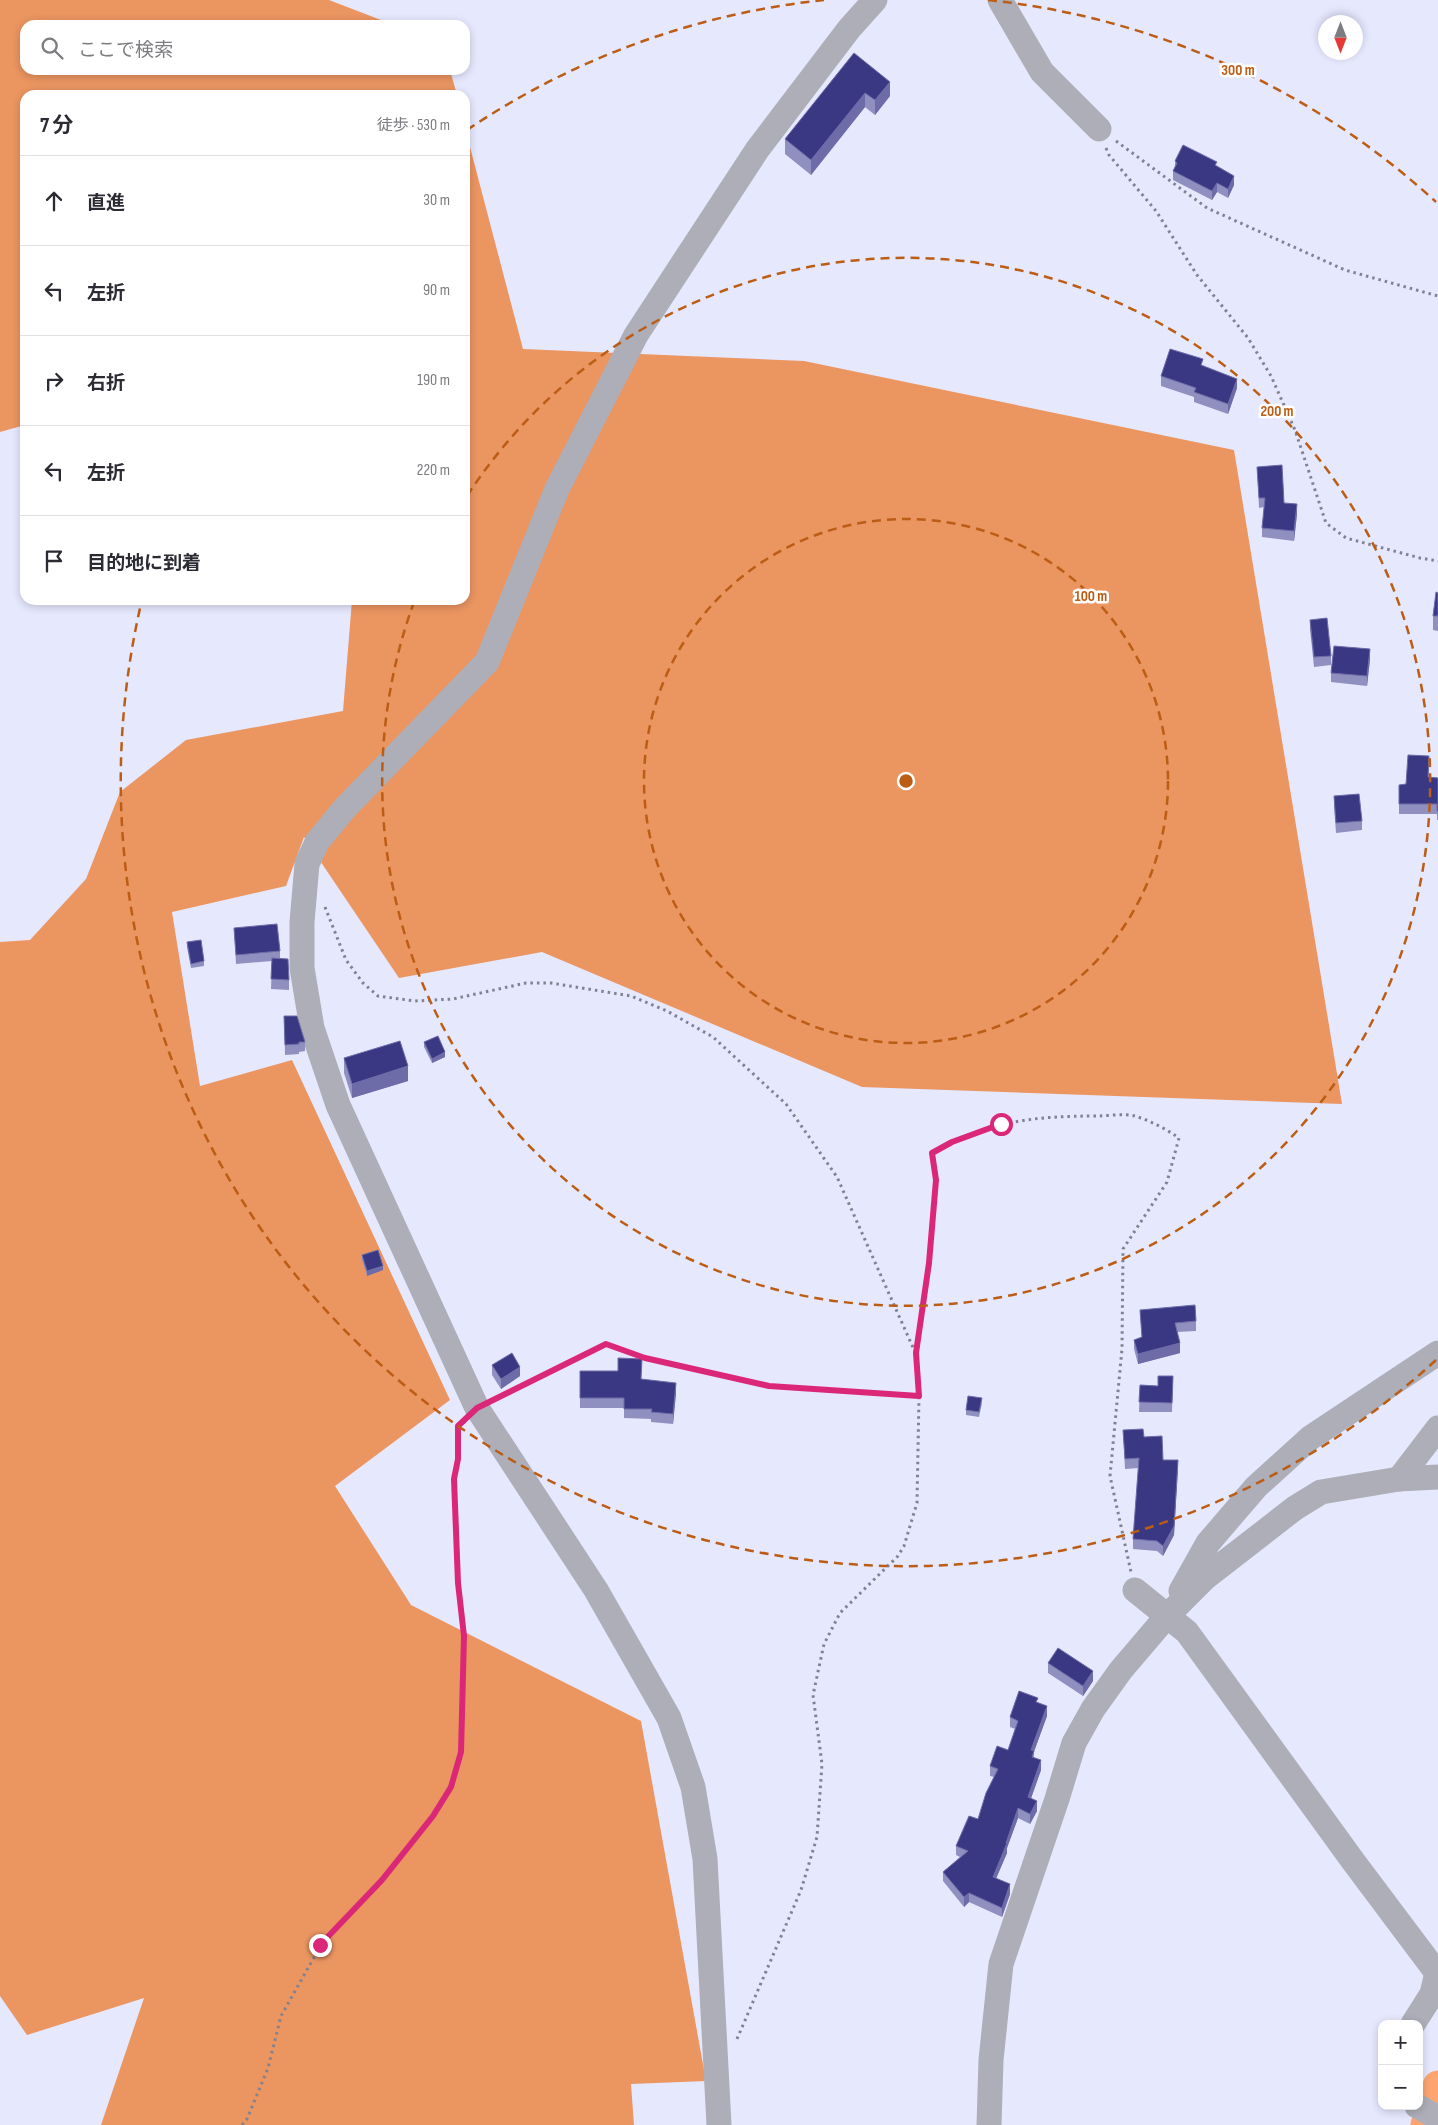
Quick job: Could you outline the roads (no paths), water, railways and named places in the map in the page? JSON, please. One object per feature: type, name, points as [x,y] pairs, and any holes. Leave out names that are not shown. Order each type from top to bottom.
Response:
[{"type":"street","points":[[719,2125],[705,1859],[693,1787],[669,1718],[600,1598],[477,1408],[338,1105],[312,1028],[302,968],[302,922],[307,864],[317,842],[345,808],[487,662],[557,489],[636,335],[757,150],[848,29],[875,0]]},
{"type":"street","points":[[1000,0],[1042,72],[1099,129]]},
{"type":"street","points":[[1167,1616],[1208,1543],[1256,1487],[1310,1438],[1438,1353]]},
{"type":"street","points":[[1399,1479],[1438,1428]]},
{"type":"street","points":[[989,2125],[991,2060],[1001,1964],[1074,1743],[1093,1709],[1121,1670],[1167,1616],[1206,1577],[1295,1508],[1321,1492],[1399,1479],[1438,1477]]},
{"type":"street","points":[[1135,1590],[1187,1632],[1353,1862],[1437,1973],[1432,1994],[1416,2020]]},
{"type":"street","points":[[1423,2109],[1438,2118]]},
{"type":"waterway","points":[[1426,2125],[1438,2086]]}]
